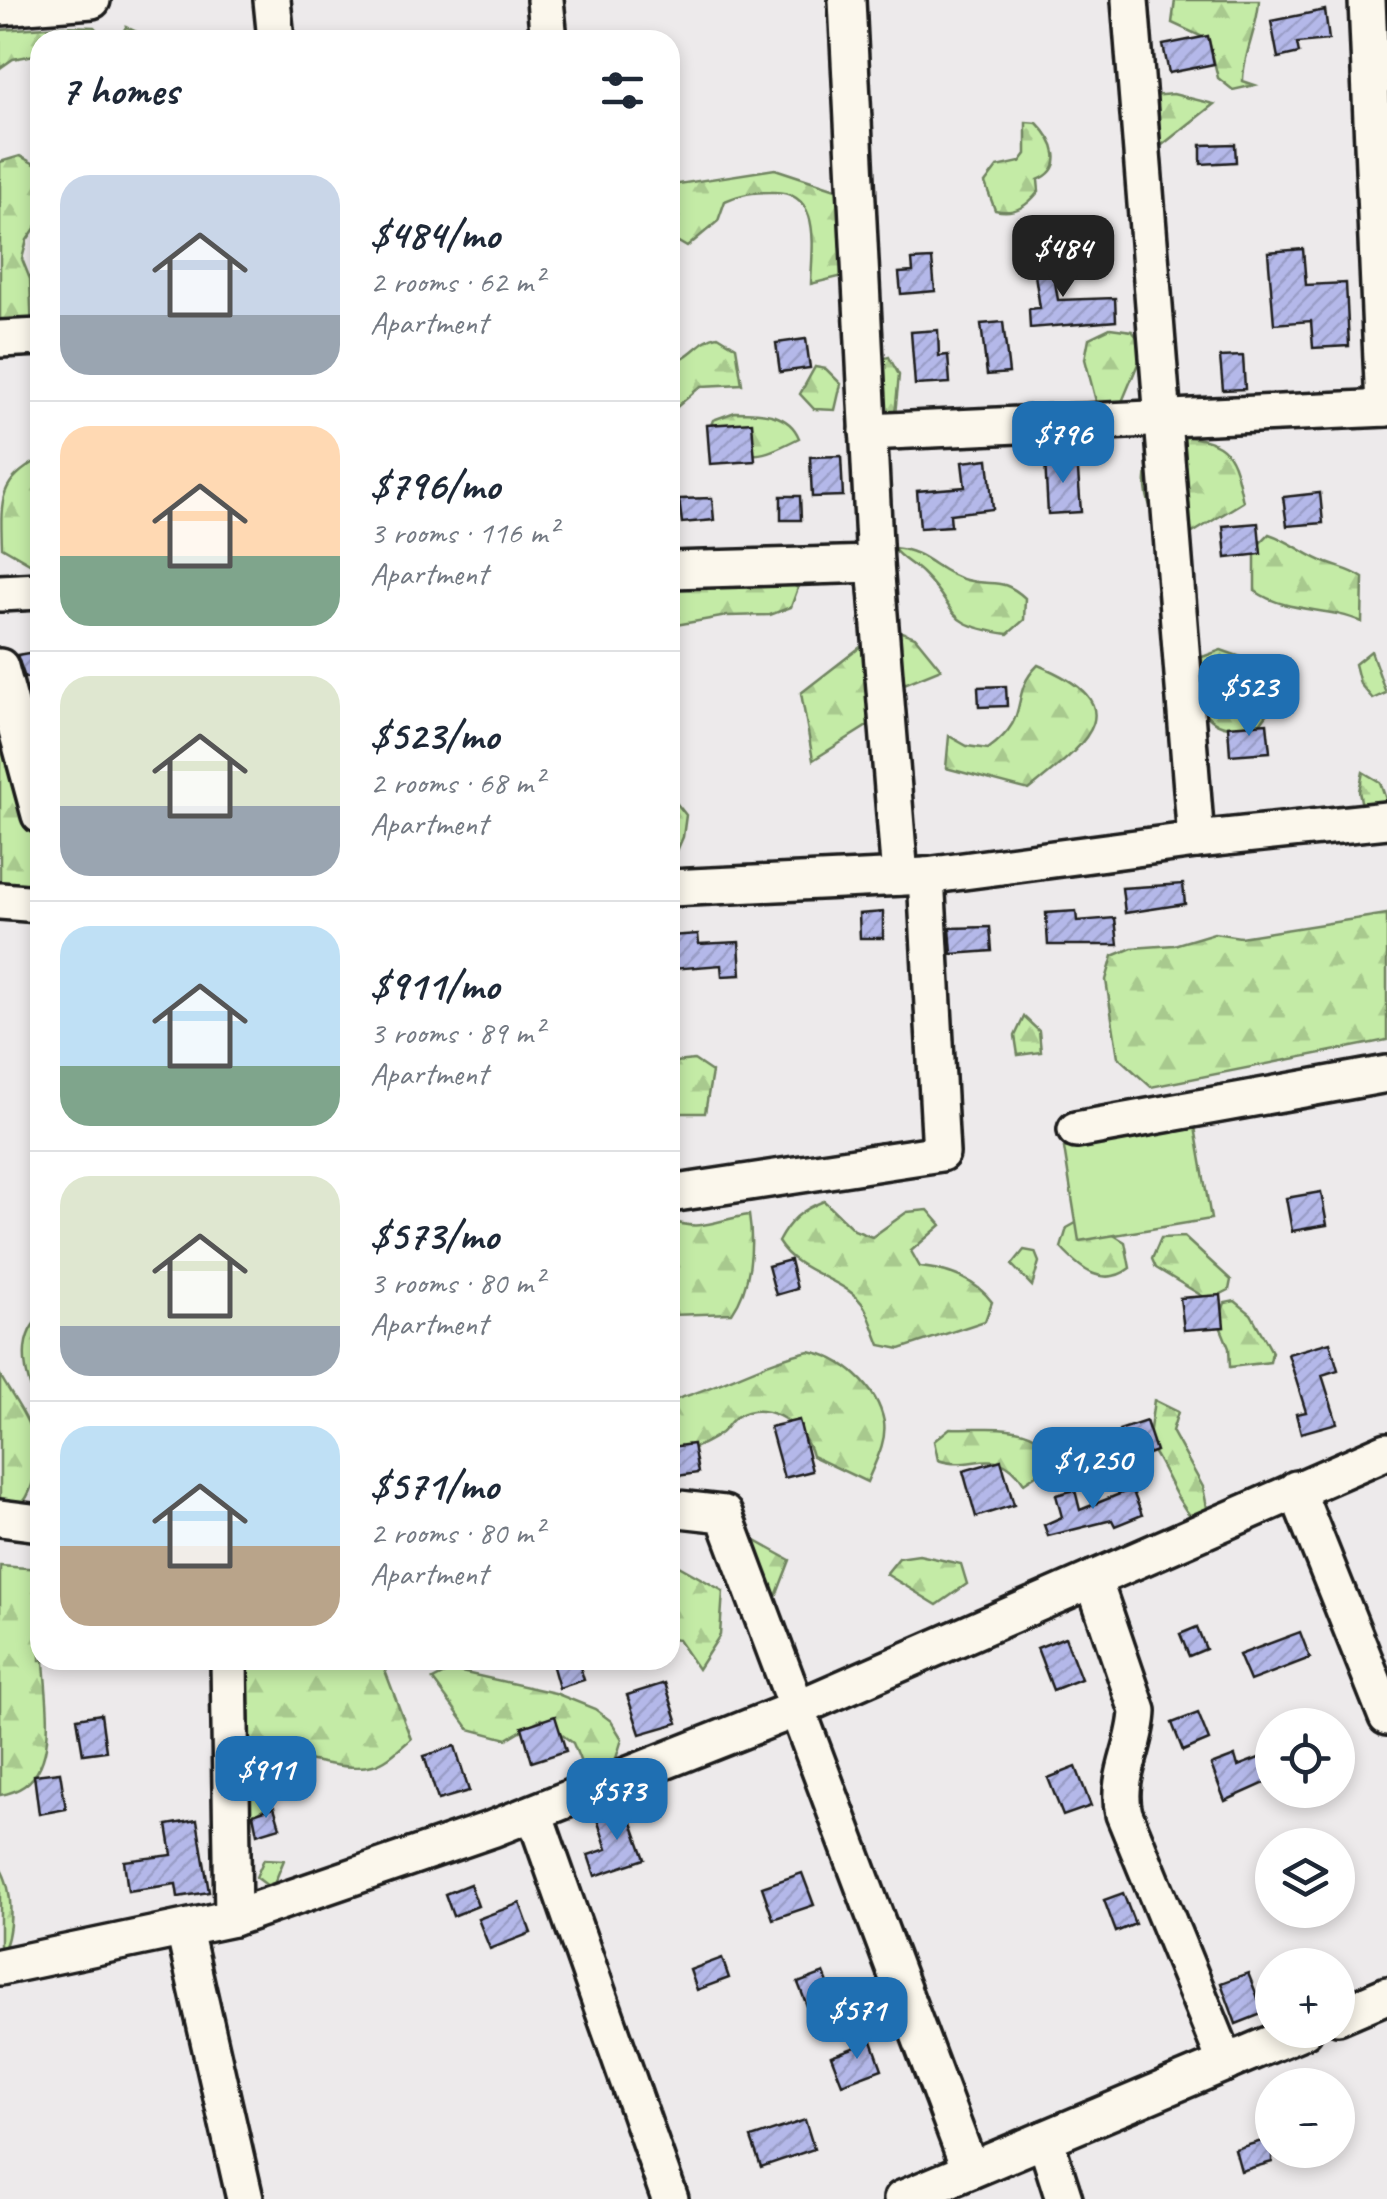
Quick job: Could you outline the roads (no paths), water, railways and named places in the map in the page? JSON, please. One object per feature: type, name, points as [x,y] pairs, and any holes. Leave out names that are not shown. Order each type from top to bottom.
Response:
[{"type":"street","points":[[0,7],[92,0]]},
{"type":"street","points":[[272,0],[275,30]]},
{"type":"street","points":[[545,0],[548,30]]},
{"type":"street","points":[[680,1192],[941,1153],[913,877],[874,564],[847,0]]},
{"type":"street","points":[[1130,0],[1196,840]]},
{"type":"street","points":[[868,432],[1162,415],[1386,408],[1367,0]]},
{"type":"street","points":[[0,339],[30,338]]},
{"type":"street","points":[[680,570],[874,564]]},
{"type":"street","points":[[0,593],[30,592]]},
{"type":"street","points":[[0,667],[30,777]]},
{"type":"street","points":[[680,888],[913,877],[1387,820]]},
{"type":"street","points":[[0,901],[30,903]]},
{"type":"street","points":[[1076,1130],[1387,1074]]},
{"type":"street","points":[[0,1967],[234,1918],[534,1813],[796,1709],[1387,1450]]},
{"type":"street","points":[[1296,1490],[1387,1717]]},
{"type":"street","points":[[680,1509],[724,1514],[970,2170]]},
{"type":"street","points":[[0,1518],[30,1522]]},
{"type":"street","points":[[1093,1578],[1138,1711],[1138,1731],[1120,1795],[1124,1814],[1226,2063]]},
{"type":"street","points":[[229,1670],[234,1918]]},
{"type":"street","points":[[534,1813],[670,2199]]},
{"type":"street","points":[[184,1930],[244,2199]]},
{"type":"street","points":[[1355,2009],[1387,1995]]},
{"type":"street","points":[[902,2199],[1261,2048]]},
{"type":"street","points":[[1046,2139],[1064,2199]]}]
